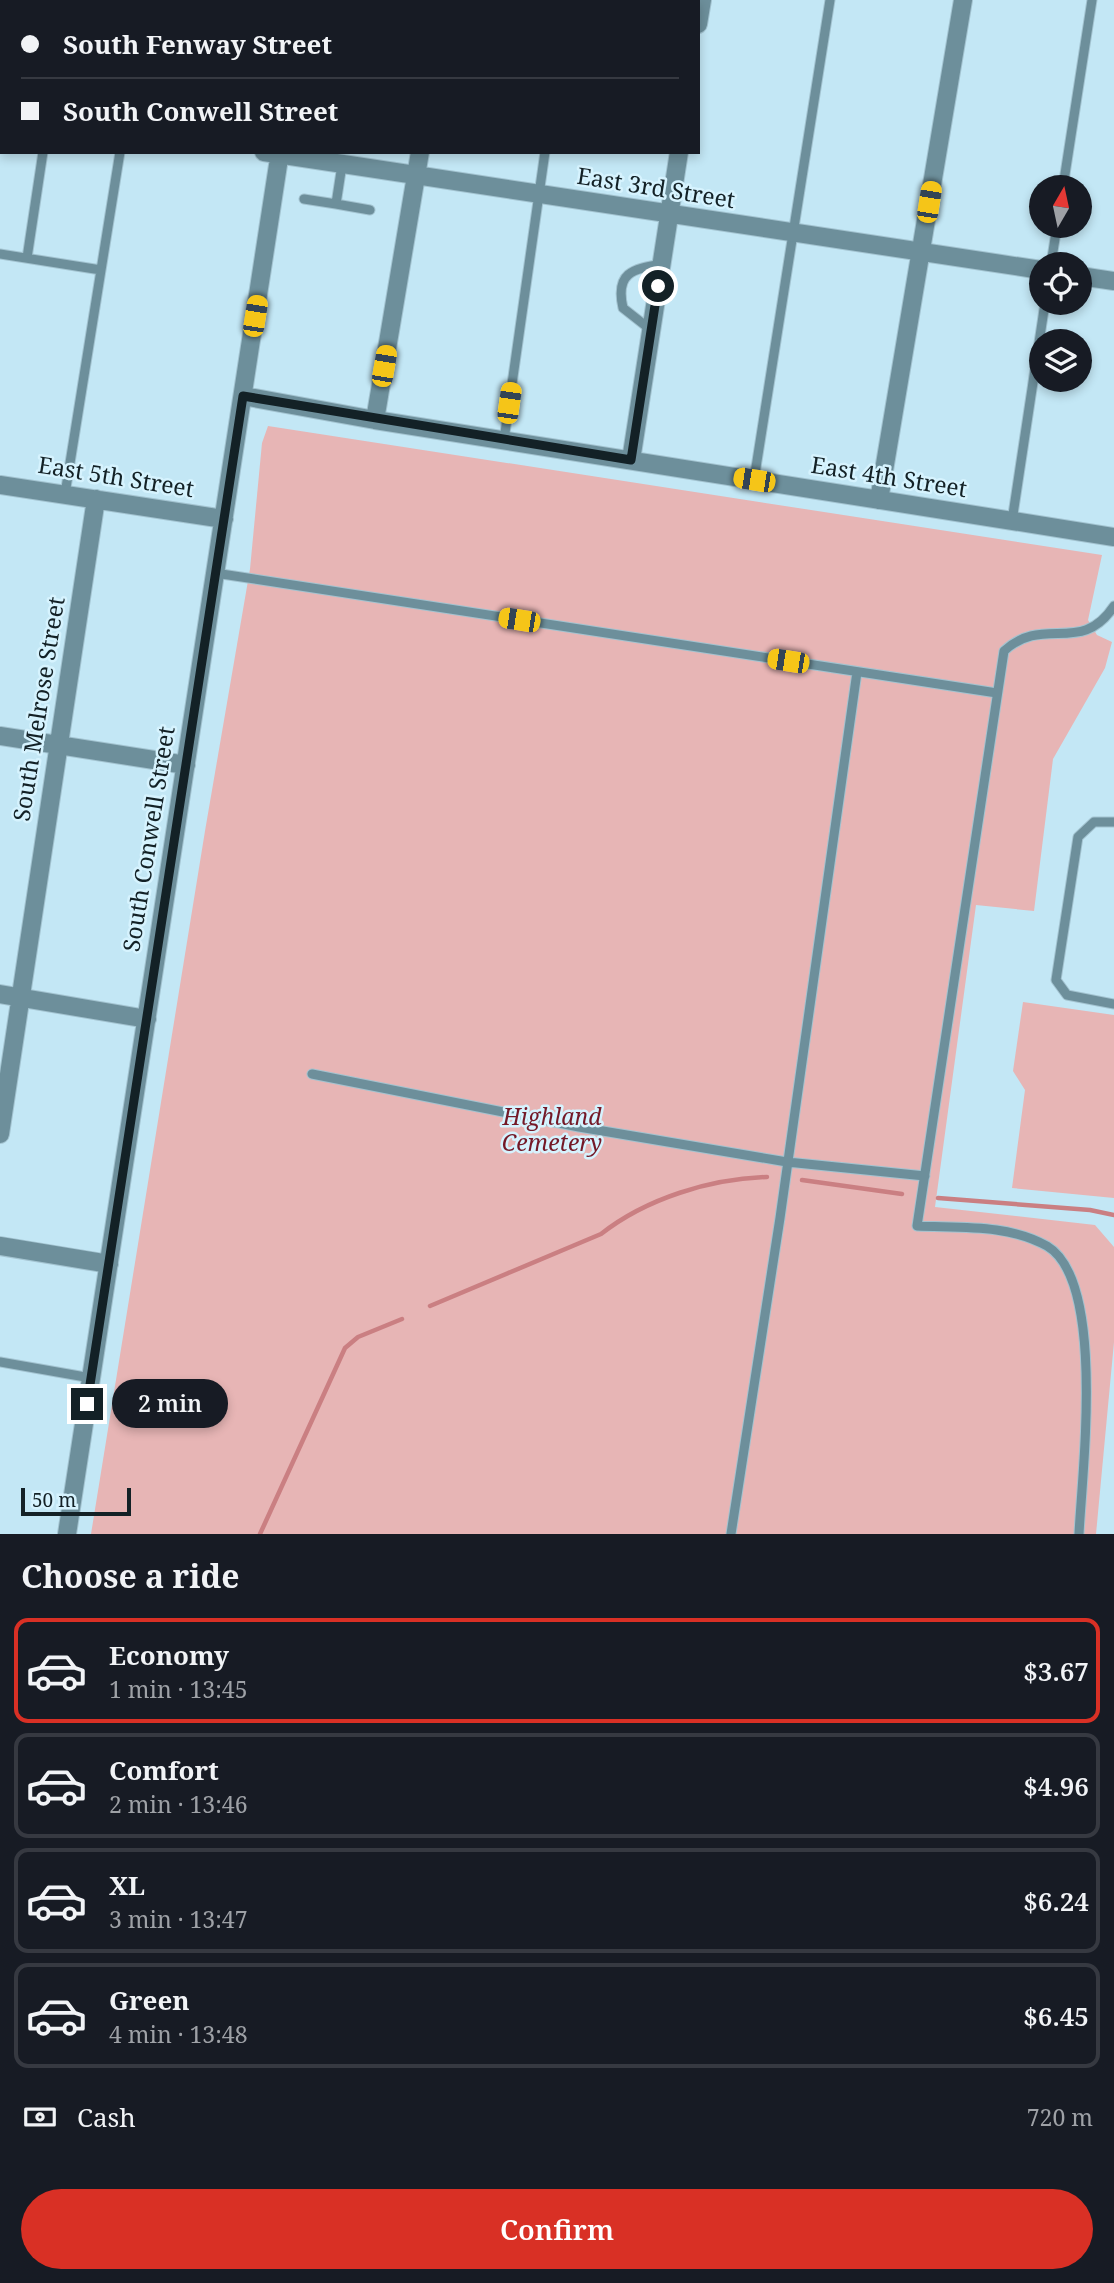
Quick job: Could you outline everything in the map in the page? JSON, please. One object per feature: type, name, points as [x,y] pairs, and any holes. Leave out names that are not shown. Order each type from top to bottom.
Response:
[{"type":"street","points":[[879,500],[963,0]]},
{"type":"street","name":"South Conwell Street","points":[[67,1534],[243,396],[275,154]]},
{"type":"street","name":"East 3rd Street","points":[[281,154],[416,177],[1029,268]]},
{"type":"street","points":[[375,421],[420,154]]},
{"type":"street","points":[[631,460],[679,154]]},
{"type":"street","points":[[1092,278],[1114,281]]},
{"type":"street","name":"East 4th Street","points":[[243,396],[375,421],[1114,537]]},
{"type":"street","name":"East 5th Street","points":[[0,485],[224,519]]},
{"type":"street","name":"South Melrose Street","points":[[0,1134],[96,499]]},
{"type":"street","points":[[0,736],[186,765]]},
{"type":"street","points":[[0,994],[146,1019]]},
{"type":"street","points":[[0,1246],[109,1264]]},
{"type":"lane","points":[[754,480],[830,0]]},
{"type":"lane","points":[[1065,175],[1092,0]]},
{"type":"lane","points":[[27,258],[43,154]]},
{"type":"lane","points":[[65,494],[120,154]]},
{"type":"lane","points":[[504,440],[545,154]]},
{"type":"lane","points":[[336,204],[342,165]]},
{"type":"lane","points":[[304,200],[370,210]]},
{"type":"lane","points":[[0,254],[101,270]]},
{"type":"lane","points":[[652,330],[623,308],[620,295],[628,274],[636,268],[662,264]]},
{"type":"lane","points":[[1012,521],[1043,315]]},
{"type":"lane","points":[[215,573],[997,693]]},
{"type":"lane","points":[[1079,1534],[1086,1337],[1080,1300],[1068,1269],[1050,1248],[1021,1234],[985,1228],[917,1226],[1004,651],[1017,639],[1035,634],[1087,632],[1106,618],[1114,606]]},
{"type":"lane","points":[[731,1534],[858,672]]},
{"type":"lane","points":[[1114,822],[1094,822],[1079,837],[1056,980],[1067,995],[1114,1004]]},
{"type":"lane","points":[[312,1074],[579,1127],[787,1162],[925,1176]]},
{"type":"lane","points":[[0,1362],[91,1378]]},
{"type":"green space","name":"Highland Cemetery","points":[[268,426],[1102,555],[1088,620],[1097,635],[1112,642],[1105,668],[1053,759],[1034,911],[976,905],[935,1207],[1095,1225],[1114,1247],[1114,1342],[1096,1534],[91,1534],[250,569],[262,443]]},
{"type":"green space","points":[[1023,1002],[1114,1015],[1114,1198],[1012,1188],[1025,1090],[1013,1071]]},
{"type":"waterway","points":[[430,1306],[601,1234],[638,1210],[659,1201],[702,1186],[767,1177]]},
{"type":"waterway","points":[[802,1180],[902,1194]]},
{"type":"waterway","points":[[938,1198],[1090,1210],[1114,1215]]},
{"type":"waterway","points":[[260,1534],[345,1348],[358,1337],[402,1319]]},
{"type":"route","points":[[87,1404],[243,396],[375,421],[631,460],[658,286]]}]
